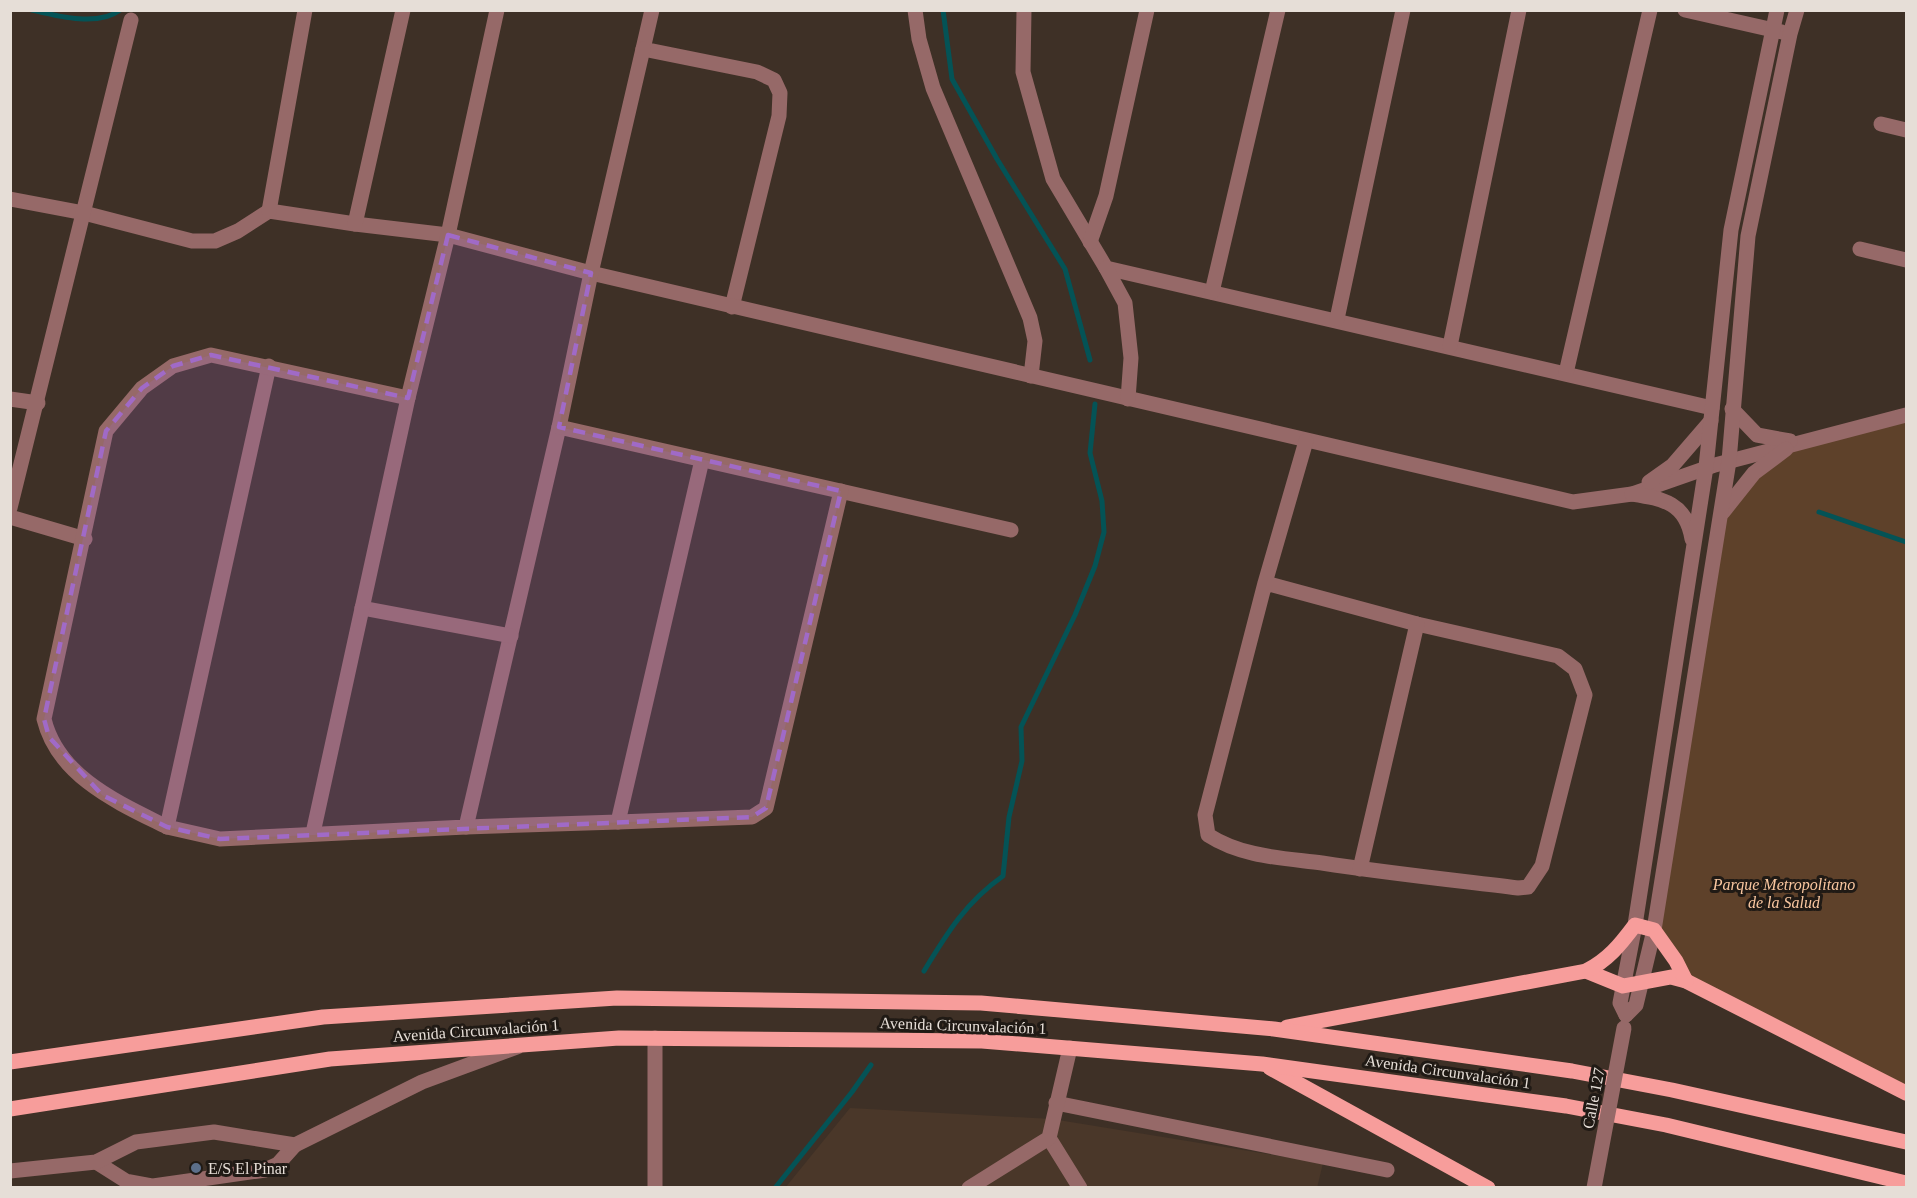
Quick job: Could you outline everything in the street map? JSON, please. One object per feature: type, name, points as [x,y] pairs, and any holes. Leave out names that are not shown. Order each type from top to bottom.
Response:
[{"type":"main road","points":[[1274,1029],[1586,971],[1601,963],[1617,949],[1635,925],[1654,930],[1676,961],[1686,981]]},
{"type":"main road","points":[[1586,971],[1623,986],[1640,985],[1671,977],[1686,981],[1906,1093]]},
{"type":"main road","name":"Avenida Circunvalación 1","points":[[10,1062],[323,1017],[617,998],[981,1003],[1274,1029],[1572,1071],[1672,1090],[1906,1142]]},
{"type":"main road","name":"Avenida Circunvalación 1","points":[[10,1109],[330,1059],[619,1038],[982,1041],[1262,1064],[1566,1106],[1666,1125],[1906,1183]]},
{"type":"main road","points":[[1262,1064],[1488,1188]]},
{"type":"street","points":[[269,211],[305,10]]},
{"type":"street","points":[[355,225],[403,10]]},
{"type":"street","points":[[313,833],[408,398],[448,235],[497,10]]},
{"type":"street","points":[[466,827],[559,427],[591,273],[652,10]]},
{"type":"street","points":[[915,10],[919,39],[933,88],[1030,318],[1035,341],[1031,376]]},
{"type":"street","points":[[1024,10],[1023,72],[1053,179],[1125,303],[1131,358],[1128,399]]},
{"type":"street","points":[[1090,243],[1106,196],[1147,10]]},
{"type":"street","points":[[1212,292],[1278,10]]},
{"type":"street","points":[[1336,320],[1403,10]]},
{"type":"street","points":[[1450,346],[1519,10]]},
{"type":"street","points":[[1566,373],[1650,10]]},
{"type":"street","points":[[1685,10],[1790,34]]},
{"type":"street","points":[[1625,1021],[1620,1003],[1635,925],[1706,467],[1731,230],[1777,10]]},
{"type":"street","points":[[1625,1021],[1636,1005],[1654,930],[1729,461],[1734,376],[1748,236],[1797,10]]},
{"type":"street","points":[[10,508],[38,403],[131,20]]},
{"type":"street","points":[[643,49],[757,72],[774,80],[780,93],[779,116],[732,307]]},
{"type":"street","points":[[1881,124],[1906,130]]},
{"type":"street","points":[[10,199],[84,213],[192,241],[215,241],[238,231],[269,211],[355,225],[448,235],[732,307],[1573,502],[1632,494],[1706,467],[1906,414]]},
{"type":"street","points":[[1860,249],[1906,260]]},
{"type":"street","points":[[1106,268],[1566,373],[1712,415]]},
{"type":"street","points":[[408,398],[211,355],[172,366],[142,388],[106,431],[85,538],[44,719],[49,737],[60,753],[102,795],[168,827],[220,839],[313,833],[752,816],[766,808],[842,490]]},
{"type":"street","points":[[168,827],[269,366]]},
{"type":"street","points":[[1716,375],[1734,376]]},
{"type":"street","points":[[10,399],[38,403]]},
{"type":"street","points":[[1732,409],[1756,435],[1796,442]]},
{"type":"street","points":[[1632,494],[1673,465],[1712,415]]},
{"type":"street","points":[[559,427],[1011,530]]},
{"type":"street","points":[[1265,583],[1417,624],[1558,656],[1575,669],[1585,695],[1542,866],[1527,886],[1360,869],[1245,852],[1226,847],[1208,835],[1205,815],[1265,583],[1306,441]]},
{"type":"street","points":[[1720,515],[1754,473],[1796,442]]},
{"type":"street","points":[[618,822],[702,460]]},
{"type":"street","points":[[1632,494],[1663,501],[1684,514],[1689,523],[1693,552]]},
{"type":"street","points":[[10,517],[85,538]]},
{"type":"street","points":[[362,608],[511,636]]},
{"type":"street","points":[[1360,869],[1417,624]]},
{"type":"street","name":"Calle 127","points":[[1594,1188],[1625,1021]]},
{"type":"street","points":[[655,1038],[655,1188]]},
{"type":"street","points":[[96,1162],[126,1181],[153,1186],[265,1170],[278,1164],[295,1145],[422,1082],[523,1045]]},
{"type":"street","points":[[1070,1048],[1049,1138],[1080,1188]]},
{"type":"street","points":[[1056,1103],[1387,1170]]},
{"type":"street","points":[[10,1171],[96,1162],[136,1142],[214,1131],[295,1145]]},
{"type":"street","points":[[969,1188],[1049,1138]]},
{"type":"highlighted area","points":[[448,235],[591,273],[559,427],[841,491],[766,808],[752,817],[220,839],[167,827],[102,795],[49,737],[44,719],[106,431],[142,388],[173,366],[211,355],[408,398]]},
{"type":"shaded area","points":[[850,1108],[1052,1119],[1323,1163],[1317,1188],[785,1188]]},
{"type":"green space","name":"Parque Metropolitano de la Salud","points":[[1906,415],[1906,1093],[1686,981],[1654,930],[1720,515],[1771,459]]},
{"type":"waterway","points":[[32,10],[77,19],[100,18],[120,10]]},
{"type":"waterway","points":[[943,10],[952,79],[997,159],[1065,269],[1090,360]]},
{"type":"waterway","points":[[924,971],[949,931],[968,907],[1003,876],[1009,817],[1022,761],[1021,727],[1075,615],[1095,566],[1104,532],[1102,501],[1090,453],[1095,404]]},
{"type":"waterway","points":[[1819,512],[1906,542]]},
{"type":"waterway","points":[[775,1188],[871,1065]]},
{"type":"place","name":"E/S El Pinar","points":[[196,1168]]}]
